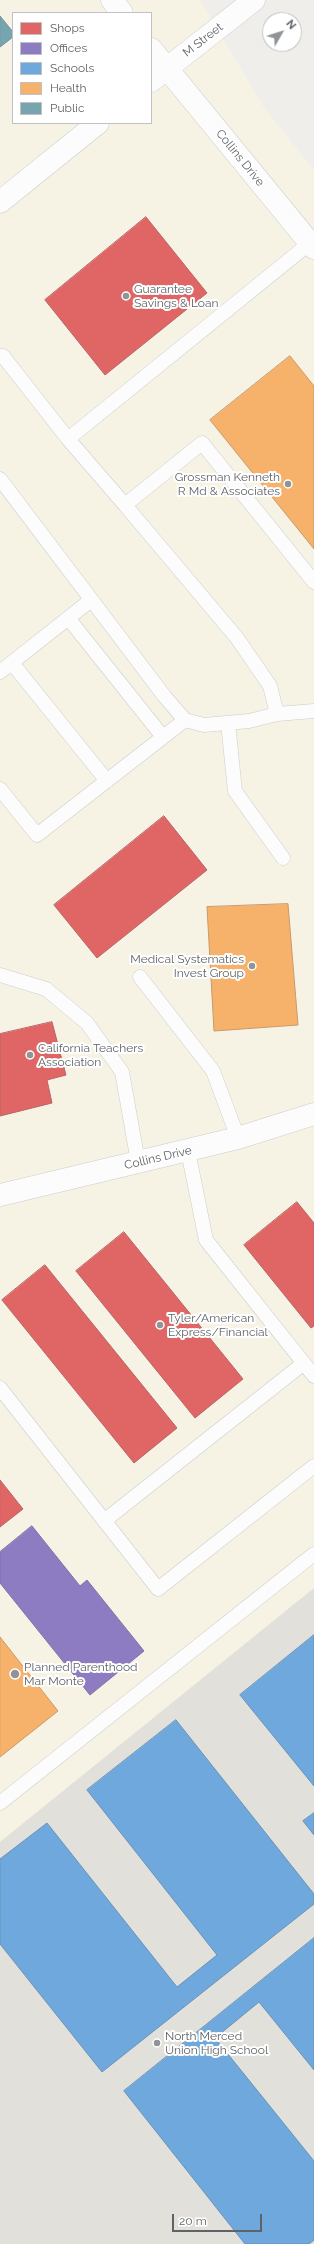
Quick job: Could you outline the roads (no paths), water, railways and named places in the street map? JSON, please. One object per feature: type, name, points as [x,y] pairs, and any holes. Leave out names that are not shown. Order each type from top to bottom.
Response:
[{"type":"street","points":[[112,0],[121,12]]},
{"type":"street","name":"M Street","points":[[159,75],[254,0]]},
{"type":"street","name":"Collins Drive","points":[[152,52],[159,75],[312,246]]},
{"type":"street","points":[[0,202],[97,124]]},
{"type":"street","name":"Collins Drive","points":[[0,1195],[188,1151],[238,1138],[314,1114]]},
{"type":"lane","points":[[68,439],[312,246]]},
{"type":"lane","points":[[0,356],[3,356],[68,439],[237,638],[270,686],[276,714]]},
{"type":"lane","points":[[125,505],[202,443],[314,582]]},
{"type":"lane","points":[[0,480],[165,697],[185,720],[204,725],[249,721],[276,714],[314,711]]},
{"type":"lane","points":[[0,672],[91,600]]},
{"type":"lane","points":[[68,618],[163,737]]},
{"type":"lane","points":[[12,662],[107,781]]},
{"type":"lane","points":[[0,789],[37,834],[185,720]]},
{"type":"lane","points":[[228,723],[235,791],[283,858]]},
{"type":"lane","points":[[0,975],[46,989],[87,1022],[122,1072],[138,1162]]},
{"type":"lane","points":[[140,977],[213,1071],[238,1138]]},
{"type":"lane","points":[[188,1151],[206,1240],[314,1376]]},
{"type":"lane","points":[[104,1521],[304,1363]]},
{"type":"lane","points":[[0,1388],[158,1589],[314,1466]]},
{"type":"lane","points":[[0,1803],[314,1554]]},
{"type":"place","name":"Guarantee Savings & Loan","points":[[126,296]]},
{"type":"place","name":"Grossman Kenneth R Md & Associates","points":[[288,484]]},
{"type":"place","name":"Medical Systematics Invest Group","points":[[252,966]]},
{"type":"place","name":"California Teachers Association","points":[[30,1055]]},
{"type":"place","name":"Tyler/American Express/Financial","points":[[160,1325]]},
{"type":"place","name":"Planned Parenthood Mar Monte","points":[[15,1674]]},
{"type":"place","name":"North Merced Union High School","points":[[157,2043]]}]
